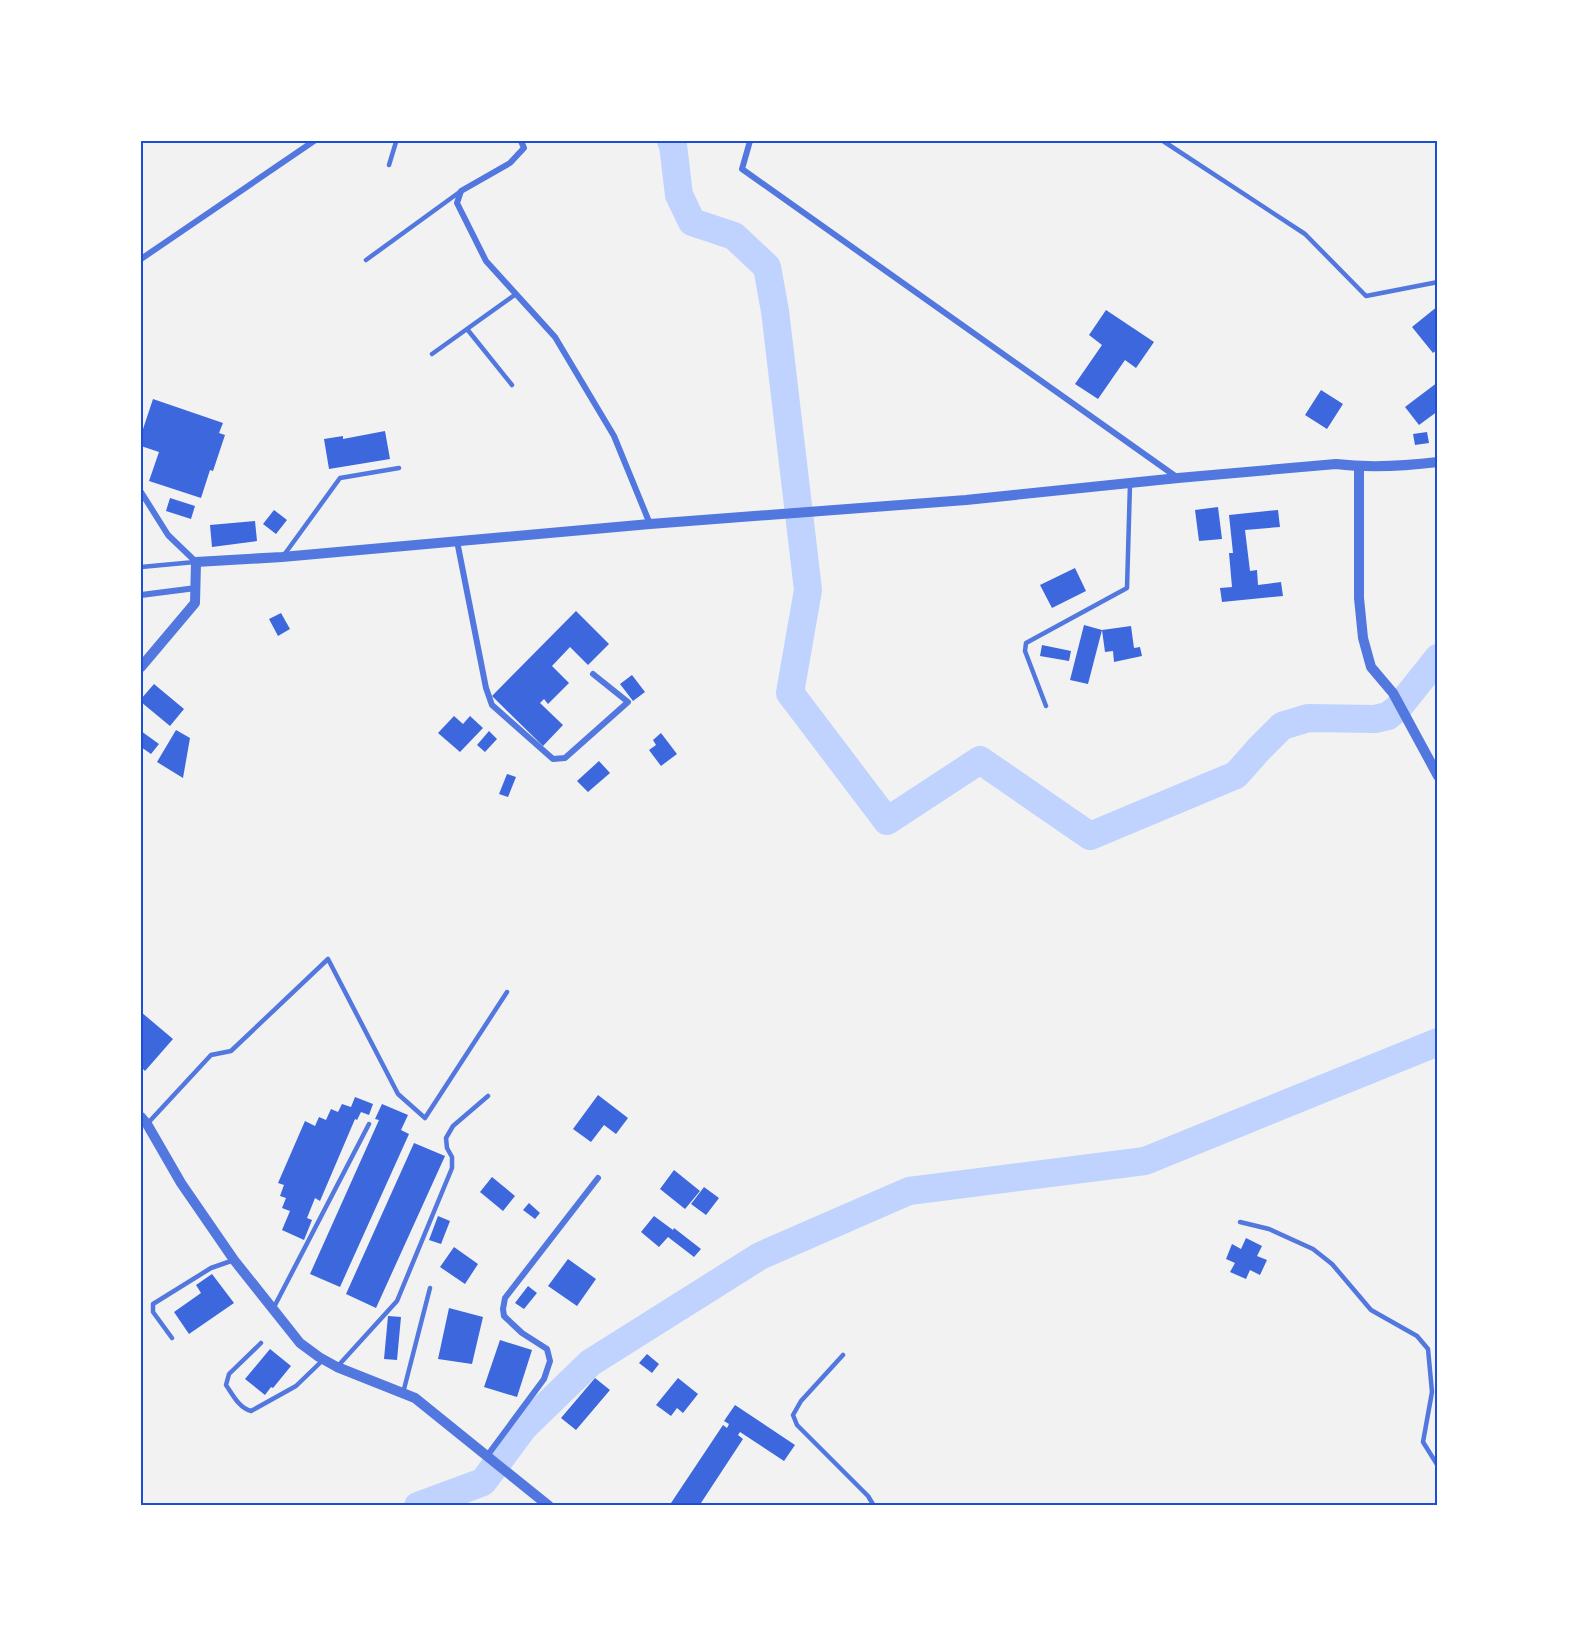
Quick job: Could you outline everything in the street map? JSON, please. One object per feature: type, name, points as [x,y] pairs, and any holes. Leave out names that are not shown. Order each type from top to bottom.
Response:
[{"type":"street","points":[[141,259],[314,141]]},
{"type":"street","points":[[521,141],[524,148],[510,163],[461,191],[457,203],[486,261],[555,337],[614,436],[650,524]]},
{"type":"street","points":[[750,141],[742,170],[1178,478]]},
{"type":"street","points":[[196,562],[282,557],[650,524],[966,500],[1178,478],[1336,465],[1359,467],[1438,462]]},
{"type":"street","points":[[1359,467],[1359,598],[1363,638],[1371,668],[1393,693],[1438,776]]},
{"type":"street","points":[[141,492],[168,535],[196,562],[195,603],[141,667]]},
{"type":"street","points":[[457,541],[486,688],[492,705],[553,759],[566,758],[628,702],[593,674]]},
{"type":"street","points":[[141,595],[196,588]]},
{"type":"street","points":[[144,1120],[180,1183],[234,1260],[300,1343],[337,1367],[415,1398],[549,1506]]},
{"type":"street","points":[[489,1457],[544,1379],[550,1361],[546,1349],[522,1333],[504,1316],[505,1298],[598,1178]]},
{"type":"lane","points":[[389,165],[396,142],[394,141]]},
{"type":"lane","points":[[1163,141],[1305,234],[1366,296],[1438,282]]},
{"type":"lane","points":[[366,260],[461,191]]},
{"type":"lane","points":[[432,354],[516,294]]},
{"type":"lane","points":[[467,329],[512,384]]},
{"type":"lane","points":[[282,557],[340,478],[399,468]]},
{"type":"lane","points":[[1046,706],[1024,651],[1026,643],[1127,588],[1130,484]]},
{"type":"lane","points":[[141,567],[196,562]]},
{"type":"lane","points":[[144,1120],[211,1055],[231,1051],[328,959],[399,1094],[425,1118],[507,992]]},
{"type":"lane","points":[[337,1367],[397,1301],[452,1168],[452,1156],[447,1148],[446,1138],[453,1126],[488,1096]]},
{"type":"lane","points":[[273,1309],[369,1124]]},
{"type":"lane","points":[[1240,1222],[1269,1229],[1313,1249],[1332,1264],[1371,1310],[1417,1336],[1428,1349],[1432,1392],[1423,1442],[1438,1466]]},
{"type":"lane","points":[[172,1338],[153,1312],[153,1304],[211,1268],[234,1260]]},
{"type":"lane","points":[[403,1393],[430,1288]]},
{"type":"lane","points":[[261,1343],[229,1374],[226,1385],[245,1410],[251,1411],[296,1386],[324,1359]]},
{"type":"lane","points":[[843,1355],[801,1401],[793,1414],[797,1425],[868,1496],[874,1506]]},
{"type":"building","points":[[1438,306],[1438,349],[1433,353],[1412,327]]},
{"type":"building","points":[[1106,310],[1154,342],[1136,368],[1125,360],[1098,399],[1075,384],[1102,345],[1089,335]]},
{"type":"building","points":[[1438,382],[1438,411],[1419,425],[1405,407]]},
{"type":"building","points":[[1321,390],[1343,404],[1327,429],[1305,415]]},
{"type":"building","points":[[153,399],[223,423],[219,433],[225,435],[201,498],[149,481],[159,452],[141,446],[141,435]]},
{"type":"building","points":[[385,431],[390,459],[329,469],[324,439],[343,436],[343,439]]},
{"type":"building","points":[[1427,432],[1429,443],[1415,445],[1413,434]]},
{"type":"building","points":[[170,498],[195,506],[191,519],[166,511]]},
{"type":"building","points":[[1218,507],[1222,539],[1199,541],[1195,510]]},
{"type":"building","points":[[274,510],[287,520],[276,534],[263,524]]},
{"type":"building","points":[[1278,510],[1280,527],[1245,530],[1250,571],[1257,570],[1258,585],[1281,582],[1283,596],[1222,602],[1220,588],[1232,587],[1229,553],[1233,553],[1229,515]]},
{"type":"building","points":[[255,521],[257,541],[212,547],[210,525]]},
{"type":"building","points":[[1075,568],[1086,591],[1052,608],[1040,585]]},
{"type":"building","points":[[576,611],[609,644],[588,665],[570,647],[552,666],[569,683],[548,704],[544,699],[540,703],[563,725],[543,746],[492,696]]},
{"type":"building","points":[[281,613],[290,629],[278,636],[269,619]]},
{"type":"building","points":[[1084,625],[1102,630],[1088,684],[1070,680]]},
{"type":"building","points":[[1131,626],[1134,648],[1140,647],[1142,656],[1114,662],[1113,651],[1105,652],[1102,630]]},
{"type":"building","points":[[1042,645],[1071,651],[1069,661],[1040,656]]},
{"type":"building","points":[[632,675],[645,692],[633,701],[620,684]]},
{"type":"building","points":[[154,684],[184,709],[170,726],[141,702]]},
{"type":"building","points":[[454,716],[463,724],[470,716],[483,728],[460,752],[438,733]]},
{"type":"building","points":[[176,730],[190,738],[183,778],[157,762]]},
{"type":"building","points":[[141,731],[159,744],[151,754],[141,747]]},
{"type":"building","points":[[489,731],[497,739],[485,752],[477,745]]},
{"type":"building","points":[[661,733],[677,754],[661,766],[649,750],[656,745],[653,740]]},
{"type":"building","points":[[599,761],[610,773],[588,792],[577,781]]},
{"type":"building","points":[[507,774],[516,777],[508,797],[499,794]]},
{"type":"building","points":[[141,1012],[173,1039],[145,1071],[141,1070]]},
{"type":"building","points":[[598,1095],[628,1118],[616,1134],[604,1125],[591,1142],[573,1129]]},
{"type":"building","points":[[355,1097],[373,1104],[369,1115],[361,1112],[357,1120],[355,1119],[320,1201],[315,1198],[307,1218],[312,1220],[304,1240],[282,1230],[290,1211],[282,1208],[286,1198],[280,1196],[284,1185],[278,1183],[305,1121],[315,1126],[319,1117],[326,1120],[331,1109],[338,1112],[342,1104],[351,1107]]},
{"type":"building","points":[[382,1104],[408,1115],[401,1130],[409,1134],[340,1287],[310,1274],[379,1120],[375,1119]]},
{"type":"building","points":[[414,1143],[445,1156],[376,1308],[346,1294]]},
{"type":"building","points":[[674,1170],[700,1191],[685,1209],[660,1189]]},
{"type":"building","points":[[492,1177],[515,1196],[503,1211],[480,1192]]},
{"type":"building","points":[[704,1187],[719,1198],[706,1215],[691,1204]]},
{"type":"building","points":[[529,1203],[540,1213],[535,1219],[523,1210]]},
{"type":"building","points":[[438,1216],[450,1221],[441,1244],[429,1240]]},
{"type":"building","points":[[654,1216],[701,1249],[694,1257],[668,1237],[659,1247],[641,1232]]},
{"type":"building","points":[[1246,1238],[1262,1246],[1257,1256],[1267,1260],[1260,1275],[1250,1270],[1246,1279],[1230,1272],[1235,1263],[1226,1259],[1232,1244],[1241,1249]]},
{"type":"building","points":[[454,1247],[478,1264],[465,1284],[440,1267]]},
{"type":"building","points":[[568,1259],[596,1279],[577,1306],[548,1286]]},
{"type":"building","points":[[212,1274],[234,1303],[189,1334],[174,1312],[201,1293],[196,1285]]},
{"type":"building","points":[[528,1286],[537,1293],[524,1309],[515,1303]]},
{"type":"building","points":[[449,1308],[483,1317],[472,1364],[438,1359]]},
{"type":"building","points":[[388,1316],[401,1317],[397,1360],[384,1359]]},
{"type":"building","points":[[500,1340],[532,1350],[517,1397],[484,1387]]},
{"type":"building","points":[[270,1349],[291,1366],[265,1395],[245,1379]]},
{"type":"building","points":[[647,1354],[659,1364],[652,1373],[639,1363]]},
{"type":"building","points":[[595,1378],[610,1390],[576,1430],[561,1418]]},
{"type":"building","points":[[678,1378],[698,1394],[683,1413],[677,1408],[671,1416],[656,1405]]},
{"type":"building","points":[[735,1405],[795,1445],[784,1461],[740,1432],[738,1435],[743,1439],[699,1506],[669,1506],[723,1425],[727,1428],[729,1424],[724,1421]]},
{"type":"waterway","points":[[671,141],[679,195],[692,222],[734,236],[767,267],[775,311],[808,590],[790,693],[887,821],[980,760],[1090,836],[1236,775],[1282,726],[1308,718],[1375,719],[1388,716],[1398,708],[1438,658]]},
{"type":"waterway","points":[[418,1506],[483,1482],[524,1427],[590,1363],[760,1256],[909,1191],[1145,1161],[1438,1042]]}]
